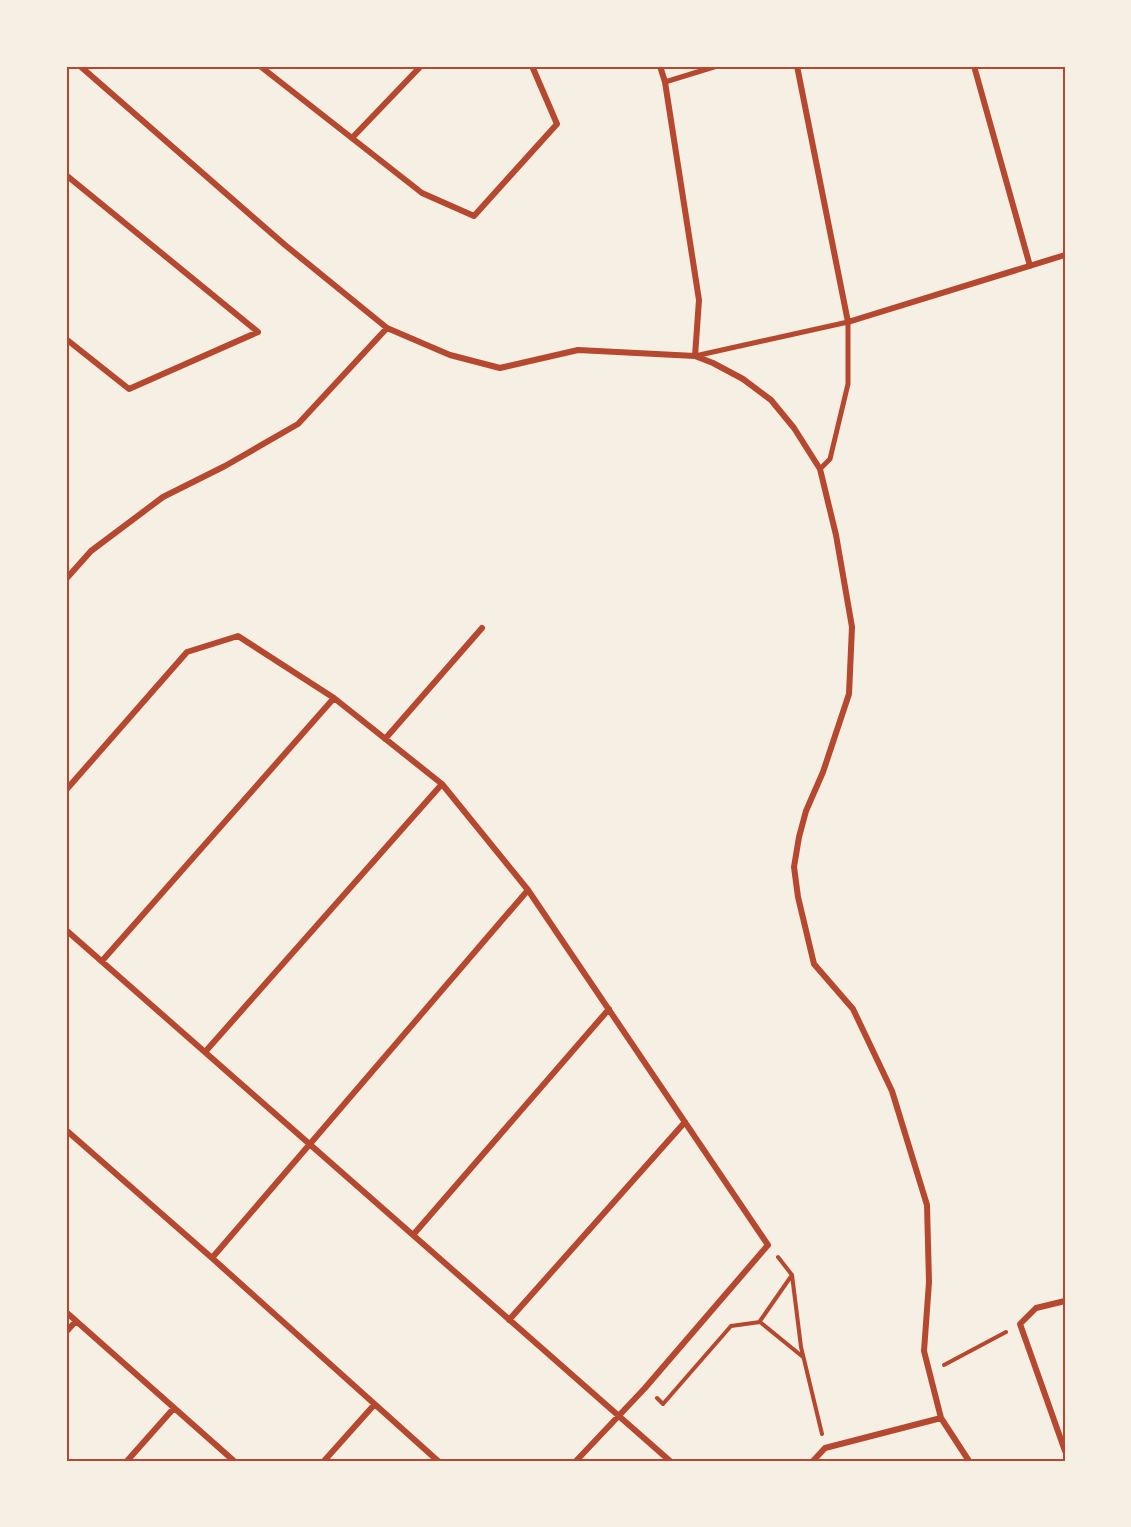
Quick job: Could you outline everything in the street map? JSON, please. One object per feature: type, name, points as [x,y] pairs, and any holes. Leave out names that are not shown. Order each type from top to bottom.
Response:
[{"type":"street","points":[[80,66],[285,245],[387,328],[450,355],[500,368],[578,350],[695,356],[848,321],[1065,255]]},
{"type":"street","points":[[260,66],[422,193],[474,216],[557,124],[532,66]]},
{"type":"street","points":[[352,138],[421,66]]},
{"type":"street","points":[[660,66],[665,82],[699,300],[695,356]]},
{"type":"street","points":[[665,82],[717,66]]},
{"type":"street","points":[[796,66],[848,321],[848,384],[830,459],[820,469]]},
{"type":"street","points":[[974,66],[1030,266]]},
{"type":"street","points":[[66,175],[258,332],[129,389],[66,339]]},
{"type":"street","points":[[66,579],[91,551],[163,497],[225,466],[298,424],[387,328]]},
{"type":"street","points":[[695,356],[743,379],[771,400],[794,428],[820,469],[836,535],[852,627],[849,694],[799,837],[794,867],[798,897],[814,964],[853,1009],[892,1091],[927,1205],[929,1282],[924,1351],[940,1419],[969,1461]]},
{"type":"street","points":[[386,739],[482,628]]},
{"type":"street","points":[[66,790],[187,652],[238,636],[334,698],[442,784],[528,890],[768,1245],[645,1388],[617,1415],[576,1461]]},
{"type":"street","points":[[102,961],[334,698]]},
{"type":"street","points":[[205,1052],[442,784]]},
{"type":"street","points":[[212,1258],[528,890]]},
{"type":"street","points":[[66,930],[670,1461]]},
{"type":"street","points":[[413,1235],[609,1009]]},
{"type":"street","points":[[509,1320],[685,1122]]},
{"type":"street","points":[[66,1130],[438,1461]]},
{"type":"street","points":[[1065,1301],[1036,1308],[1020,1324],[1065,1450]]},
{"type":"street","points":[[66,1312],[234,1461]]},
{"type":"street","points":[[66,1332],[76,1321]]},
{"type":"street","points":[[324,1461],[374,1405]]},
{"type":"street","points":[[127,1461],[174,1408]]},
{"type":"street","points":[[813,1461],[825,1448],[940,1419]]},
{"type":"path","points":[[768,1245],[792,1275],[803,1357],[825,1448]]},
{"type":"path","points":[[760,1321],[792,1275]]},
{"type":"path","points":[[645,1388],[663,1404],[731,1326],[760,1322],[803,1357]]},
{"type":"path","points":[[929,1373],[1020,1324]]}]
